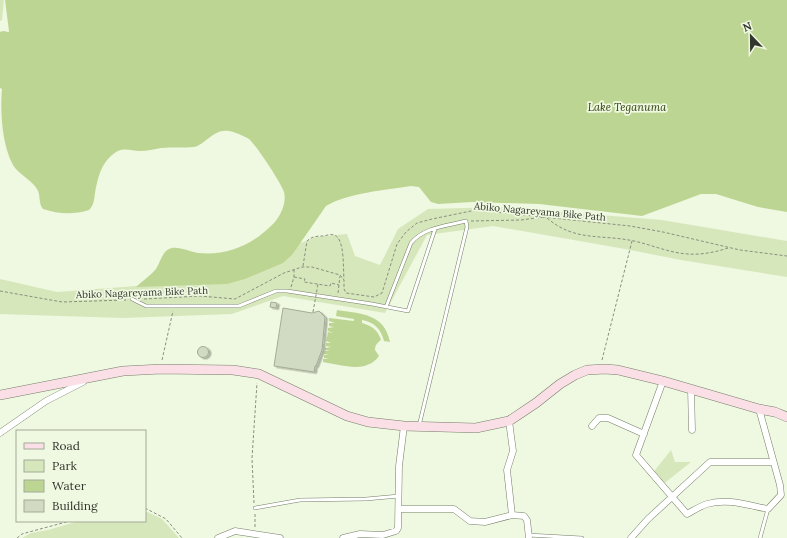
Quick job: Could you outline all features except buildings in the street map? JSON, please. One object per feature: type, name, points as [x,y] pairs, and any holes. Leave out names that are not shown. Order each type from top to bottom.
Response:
[{"type":"street","points":[[0,395],[123,371],[162,369],[233,370],[259,374],[348,416],[368,422],[404,426],[476,428],[509,421],[575,375],[587,370],[600,369],[618,370],[663,381],[759,409],[775,412],[787,417]]},
{"type":"street","points":[[0,433],[51,398],[99,375]]},
{"type":"street","points":[[663,381],[636,455],[687,514],[705,504],[720,501],[729,501],[768,509],[784,497],[759,409]]},
{"type":"street","points":[[691,389],[692,430]]},
{"type":"street","points":[[592,426],[599,418],[608,418],[644,434]]},
{"type":"street","points":[[509,421],[512,451],[507,470],[512,516]]},
{"type":"street","points":[[343,538],[360,534],[383,536],[396,531],[398,528],[399,466],[404,426]]},
{"type":"street","points":[[631,538],[710,462],[774,462]]},
{"type":"street","points":[[399,509],[454,509],[470,521],[485,522],[512,516],[524,516],[527,520],[528,537]]},
{"type":"street","points":[[218,538],[228,536],[235,531],[280,538]]},
{"type":"lane","points":[[386,307],[411,244],[422,233],[466,222],[467,227],[419,426]]},
{"type":"lane","points":[[132,299],[146,306],[239,306],[276,291],[282,291],[408,311],[435,229]]},
{"type":"lane","points":[[255,508],[300,500],[366,499],[399,496]]},
{"type":"lane","points":[[760,538],[768,509]]},
{"type":"lane","points":[[528,537],[582,538]]},
{"type":"path","name":"Abiko Nagareyama Bike Path","points":[[1,291],[62,302],[200,296],[235,299],[294,269],[312,267],[340,275],[344,280],[344,289],[346,293],[374,297],[382,293],[397,244],[406,232],[417,223],[476,210],[630,226],[663,232],[728,248],[787,256]]},
{"type":"path","points":[[466,222],[521,220],[546,217],[554,224],[579,235],[632,241],[672,252],[689,254],[728,248]]},
{"type":"path","points":[[302,267],[307,241],[310,238],[315,236],[334,235],[342,243],[344,280]]},
{"type":"path","points":[[600,369],[632,241]]},
{"type":"path","points":[[292,285],[294,269]]},
{"type":"path","points":[[338,292],[340,275]]},
{"type":"path","points":[[294,278],[304,279],[304,282],[330,286],[331,283],[339,285]]},
{"type":"path","points":[[313,312],[318,284]]},
{"type":"path","points":[[162,369],[161,365],[174,305]]},
{"type":"path","points":[[254,534],[255,508],[252,458],[257,382],[259,374]]},
{"type":"path","points":[[146,509],[166,519],[182,538]]},
{"type":"path","points":[[17,538],[22,534],[66,522]]},
{"type":"green space","points":[[0,0],[4,0],[2,20],[0,21]]},
{"type":"green space","points":[[501,207],[662,220],[787,241],[787,277],[681,260],[493,226],[427,235],[385,313],[283,296],[232,314],[123,318],[0,314],[0,279],[57,292],[202,281],[316,237],[347,234],[355,256],[380,265],[398,229],[428,209]]},
{"type":"green space","points":[[671,450],[675,462],[691,462],[662,485],[652,474]]},
{"type":"green space","points":[[146,511],[162,519],[179,538],[22,538],[31,533],[76,522],[146,522]]},
{"type":"water","name":"Lake Teganuma","points":[[5,0],[787,0],[787,212],[758,207],[716,194],[701,194],[642,216],[539,204],[472,202],[438,204],[431,202],[419,187],[411,186],[356,195],[326,206],[292,255],[283,263],[245,279],[227,284],[136,287],[156,269],[163,255],[169,249],[180,248],[198,253],[219,253],[238,248],[256,238],[275,222],[280,214],[285,201],[282,187],[249,139],[234,132],[224,131],[214,134],[194,147],[161,148],[143,151],[125,149],[116,152],[107,160],[101,170],[97,181],[94,202],[89,210],[77,213],[66,213],[43,209],[37,189],[32,182],[18,172],[13,165],[6,148],[4,138],[1,108],[2,89],[0,88],[0,44],[7,36],[9,31]]},
{"type":"water","points":[[337,310],[363,314],[377,320],[383,325],[390,342],[384,341],[381,333],[373,324],[362,320],[362,323],[374,329],[380,337],[381,340],[375,347],[375,350],[379,356],[374,362],[361,367],[346,366],[323,362],[323,359],[329,359],[324,358],[324,355],[329,355],[324,354],[325,351],[330,351],[325,350],[325,348],[331,347],[326,346],[326,343],[331,343],[326,341],[328,332],[333,333],[328,331],[328,328],[334,327],[329,326],[329,323],[335,323],[329,321],[329,318],[354,321],[354,319],[336,316]]},
{"type":"waterway","points":[[0,38],[4,37],[20,43]]}]
